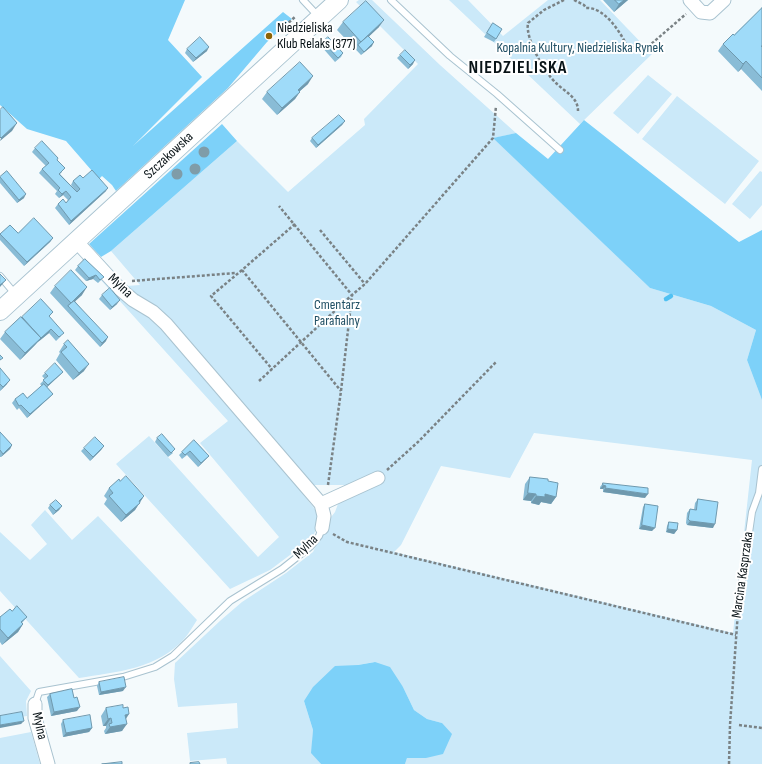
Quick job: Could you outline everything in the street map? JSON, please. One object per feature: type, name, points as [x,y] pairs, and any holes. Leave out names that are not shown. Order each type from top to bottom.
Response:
[{"type":"street","name":"Szczakowska","points":[[0,311],[339,0]]},
{"type":"street","points":[[693,3],[701,12],[710,13],[724,0]]},
{"type":"street","name":"Mylna","points":[[76,241],[113,282],[133,300],[153,312],[166,324],[321,504],[324,516],[322,528]]},
{"type":"street","points":[[321,504],[378,478]]},
{"type":"street","name":"Mylna","points":[[35,704],[35,718],[48,764]]},
{"type":"lane","points":[[303,0],[319,17]]},
{"type":"lane","points":[[391,0],[450,56],[497,94],[560,150]]},
{"type":"lane","points":[[0,276],[17,296]]},
{"type":"lane","name":"Marcina Kasprzaka","points":[[739,602],[752,512],[759,493],[762,469]]},
{"type":"lane","name":"Mylna","points":[[35,704],[39,692],[123,677],[155,667],[173,656],[230,601],[282,569],[311,546],[319,536],[322,528]]},
{"type":"path","points":[[564,0],[544,10],[528,23],[528,33],[534,50],[544,67],[556,84],[574,99],[578,105],[578,111]]},
{"type":"path","points":[[574,0],[584,5],[586,8],[592,7],[598,10],[617,28],[628,48],[650,45],[693,3]]},
{"type":"path","points":[[259,381],[365,284],[494,138],[497,94]]},
{"type":"path","points":[[279,206],[352,295],[329,484],[321,504]]},
{"type":"path","points":[[272,369],[211,296],[295,224]]},
{"type":"path","points":[[320,230],[365,284]]},
{"type":"path","points":[[242,270],[341,391]]},
{"type":"path","points":[[113,282],[238,272]]},
{"type":"path","points":[[378,478],[418,442],[496,362]]},
{"type":"path","points":[[322,528],[347,542],[736,635]]},
{"type":"path","name":"Marcina Kasprzaka","points":[[730,764],[730,725],[739,602]]},
{"type":"path","points":[[739,725],[762,728]]},
{"type":"green space","name":"Cmentarz Parafialny","points":[[359,0],[372,0],[440,65],[516,133],[494,138],[650,288],[711,306],[756,330],[747,360],[762,400],[762,764],[405,764],[407,758],[426,758],[442,723],[427,719],[414,710],[403,687],[374,662],[358,665],[304,701],[313,730],[312,752],[321,764],[227,764],[226,758],[190,761],[187,733],[238,728],[237,703],[178,707],[174,679],[175,663],[242,602],[286,573],[313,552],[328,521],[335,512],[345,485],[311,485],[302,493],[318,513],[316,528],[310,540],[270,570],[230,589],[116,464],[149,436],[258,557],[279,537],[200,443],[228,421],[82,259],[85,255],[113,287],[140,285],[111,251],[237,141],[288,192],[365,125],[364,119],[418,64],[356,2]],"holes":[[[534,433],[752,460],[733,633],[394,552],[401,545],[441,466],[510,478]]]},
{"type":"green space","name":"Kopalnia Kultury, Niedzieliska Rynek","points":[[449,0],[468,0],[503,36],[548,0],[600,0],[652,54],[580,124]]},
{"type":"green space","points":[[648,75],[672,94],[638,134],[613,113]]},
{"type":"green space","points":[[677,96],[759,161],[725,204],[642,139]]},
{"type":"green space","points":[[760,171],[762,172],[762,205],[750,219],[732,204]]},
{"type":"green space","points":[[45,510],[72,540],[98,516],[197,620],[185,638],[174,648],[149,663],[122,671],[79,678],[0,591],[0,532],[30,560],[47,544],[31,525]]},
{"type":"green space","points":[[0,656],[31,691],[26,701],[27,716],[0,720]]},
{"type":"green space","points":[[31,732],[40,764],[0,764],[0,738]]},
{"type":"shaded area","points":[[0,0],[185,0],[168,40],[202,77],[133,146],[283,12],[292,19],[267,42],[228,88],[116,191],[102,176],[99,179],[66,141],[27,129],[0,105]]},
{"type":"shaded area","points":[[584,120],[739,242],[762,230],[762,400],[747,360],[756,330],[711,306],[650,288],[493,138],[516,133],[548,159]]},
{"type":"shaded area","points":[[222,124],[237,141],[111,251],[101,257],[89,244]]},
{"type":"shaded area","points":[[375,662],[390,667],[403,687],[414,710],[427,719],[442,723],[452,734],[443,754],[426,758],[407,758],[405,764],[321,764],[311,753],[313,730],[304,701],[313,687],[335,666],[358,665]]},
{"type":"building","points":[[615,0],[624,0],[619,4]]},
{"type":"building","points":[[366,1],[384,20],[361,42],[343,22]]},
{"type":"building","points":[[762,8],[762,78],[746,61],[743,64],[723,44]]},
{"type":"building","points":[[493,23],[502,29],[496,39],[487,33]]},
{"type":"building","points":[[368,36],[374,42],[364,52],[358,45]]},
{"type":"building","points":[[200,37],[209,47],[196,58],[187,49]]},
{"type":"building","points":[[328,37],[343,53],[338,58],[323,42]]},
{"type":"building","points":[[405,50],[415,60],[410,65],[400,55]]},
{"type":"building","points":[[300,62],[313,76],[298,90],[300,92],[282,108],[267,92]]},
{"type":"building","points":[[3,107],[17,123],[1,138],[0,110]]},
{"type":"building","points":[[339,115],[345,121],[318,145],[312,138]]},
{"type":"building","points":[[42,141],[65,168],[59,174],[77,192],[80,189],[73,181],[80,175],[83,178],[92,170],[108,188],[71,221],[58,204],[63,199],[66,203],[71,197],[66,191],[62,194],[58,190],[60,188],[42,169],[49,163],[35,148]]},
{"type":"building","points":[[7,171],[26,194],[19,200],[0,177]]},
{"type":"building","points":[[34,218],[53,238],[27,262],[0,234],[10,225],[18,233]]},
{"type":"building","points":[[85,259],[104,277],[100,280],[96,275],[89,278],[78,266]]},
{"type":"building","points":[[71,270],[87,287],[71,303],[55,286]]},
{"type":"building","points":[[0,274],[6,280],[0,285]]},
{"type":"building","points":[[110,288],[120,300],[112,307],[102,295]]},
{"type":"building","points":[[41,299],[53,312],[49,316],[64,333],[59,337],[51,329],[41,338],[22,317]]},
{"type":"building","points":[[74,301],[108,337],[102,343],[68,306]]},
{"type":"building","points":[[21,317],[41,338],[25,353],[5,332]]},
{"type":"building","points":[[68,340],[89,364],[79,373],[61,352],[67,347],[64,344]]},
{"type":"building","points":[[55,363],[63,372],[48,385],[43,380],[48,376],[45,373]]},
{"type":"building","points":[[0,368],[10,380],[3,387],[0,384]]},
{"type":"building","points":[[44,384],[53,394],[30,414],[21,405],[19,406],[15,399],[23,393],[27,398]]},
{"type":"building","points":[[0,432],[12,445],[3,454],[0,450]]},
{"type":"building","points":[[162,434],[175,449],[171,453],[157,438]]},
{"type":"building","points":[[95,437],[104,446],[93,457],[84,448]]},
{"type":"building","points":[[194,440],[209,456],[201,463],[190,451],[185,455],[182,452]]},
{"type":"building","points":[[126,476],[144,496],[139,501],[140,503],[126,515],[109,496],[113,493],[109,488],[119,479],[120,481]]},
{"type":"building","points":[[530,477],[548,479],[548,481],[558,483],[556,497],[545,494],[545,497],[536,496],[536,494],[528,493]]},
{"type":"building","points":[[603,483],[648,488],[648,494],[605,488],[606,486],[603,485]]},
{"type":"building","points":[[698,499],[718,502],[715,524],[690,521],[688,519],[690,509],[696,510]]},
{"type":"building","points":[[56,500],[62,506],[56,511],[50,505]]},
{"type":"building","points":[[645,504],[658,506],[655,528],[642,525]]},
{"type":"building","points":[[669,522],[678,523],[677,530],[668,529]]},
{"type":"building","points":[[17,606],[27,617],[21,622],[23,624],[8,638],[0,629],[0,617],[10,609],[12,611]]},
{"type":"building","points":[[124,677],[126,687],[101,692],[99,682]]},
{"type":"building","points":[[72,689],[74,698],[77,697],[80,707],[54,712],[50,694]]},
{"type":"building","points":[[123,705],[123,708],[128,707],[129,714],[125,715],[127,724],[110,727],[109,724],[112,723],[111,718],[108,719],[106,708]]},
{"type":"building","points":[[22,712],[24,721],[0,725],[0,716]]},
{"type":"building","points":[[90,715],[92,728],[66,733],[63,720]]},
{"type":"building","points":[[122,762],[122,764],[102,764]]},
{"type":"building","points":[[199,762],[200,764],[190,764],[190,763]]},
{"type":"waterway","points":[[666,299],[671,296]]},
{"type":"place","name":"Niedzieliska Klub Relaks (377)","points":[[269,36]]},
{"type":"district","name":"NIEDZIELISKA","points":[[518,68]]}]
